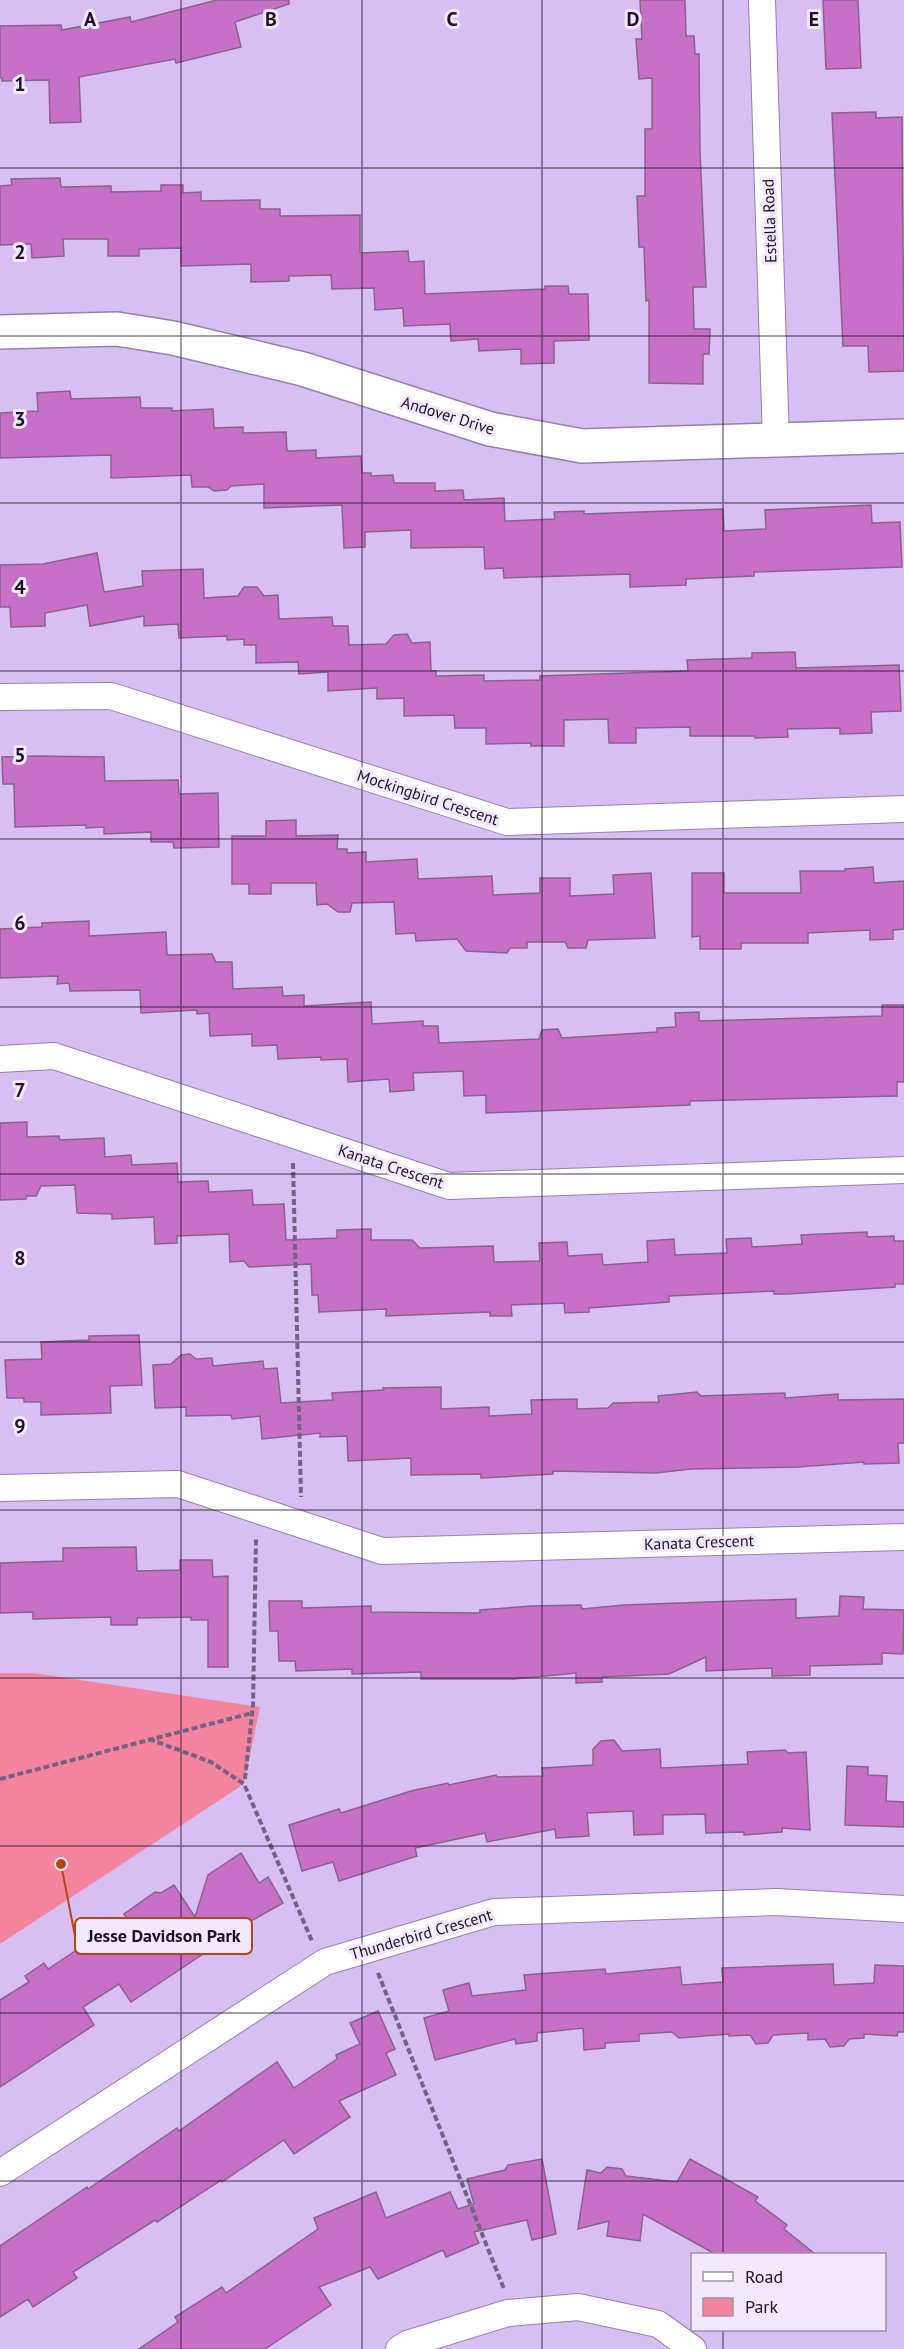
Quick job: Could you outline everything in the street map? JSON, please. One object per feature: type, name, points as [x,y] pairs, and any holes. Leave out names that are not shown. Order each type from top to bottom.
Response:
[{"type":"street","name":"Estella Road","points":[[762,0],[776,441]]},
{"type":"street","name":"Andover Drive","points":[[0,332],[117,329],[172,338],[303,369],[490,429],[582,446],[904,436]]},
{"type":"street","name":"Mockingbird Crescent","points":[[0,697],[111,696],[507,822],[904,809]]},
{"type":"street","name":"Kanata Crescent","points":[[0,1059],[54,1056],[448,1186],[904,1170]]},
{"type":"street","name":"Kanata Crescent","points":[[0,1488],[178,1484],[382,1551],[904,1537]]},
{"type":"street","name":"Thunderbird Crescent","points":[[0,2173],[325,1962],[494,1912],[776,1902],[904,1909]]},
{"type":"street","points":[[399,2349],[407,2344],[508,2313],[578,2307],[658,2324],[693,2349]]},
{"type":"path","points":[[293,1134],[302,1525]]},
{"type":"path","points":[[245,1779],[252,1713],[256,1510]]},
{"type":"path","points":[[0,1779],[252,1713]]},
{"type":"path","points":[[148,1739],[211,1762],[244,1785],[307,1933],[325,1962]]},
{"type":"path","points":[[370,1949],[503,2283],[508,2313]]},
{"type":"green space","points":[[0,1673],[34,1673],[260,1707],[244,1784],[0,1944]]},
{"type":"building","points":[[217,0],[289,0],[289,4],[235,22],[241,47],[176,63],[175,59],[79,77],[81,122],[50,123],[49,80],[2,81],[0,78],[0,26],[61,25],[62,30],[130,17],[131,22]]},
{"type":"building","points":[[640,0],[685,0],[686,36],[694,36],[695,54],[699,54],[700,152],[706,287],[693,287],[694,329],[710,329],[709,354],[703,354],[703,384],[649,383],[649,300],[646,301],[644,247],[639,247],[637,196],[645,196],[645,129],[652,129],[652,78],[639,79],[636,39],[642,39]]},
{"type":"building","points":[[823,0],[858,0],[861,68],[826,69]]},
{"type":"building","points":[[876,112],[876,118],[902,117],[904,371],[869,372],[868,346],[843,346],[832,113]]},
{"type":"building","points":[[60,178],[61,187],[111,186],[111,192],[161,191],[161,185],[183,185],[183,193],[201,192],[201,201],[260,200],[260,209],[280,209],[280,216],[360,215],[360,253],[408,251],[409,262],[424,261],[425,294],[568,286],[569,294],[588,294],[589,340],[554,341],[554,363],[521,364],[521,349],[479,351],[478,339],[451,341],[450,324],[404,326],[403,308],[375,310],[374,288],[332,289],[331,275],[289,276],[289,281],[251,282],[251,264],[181,266],[181,248],[139,249],[139,256],[108,256],[108,239],[63,239],[64,256],[32,258],[31,244],[0,245],[0,186],[12,185],[11,179]]},
{"type":"building","points":[[70,391],[71,399],[140,397],[141,408],[172,408],[172,411],[213,409],[214,428],[243,427],[243,433],[286,432],[287,451],[316,450],[316,458],[361,456],[362,473],[371,473],[371,476],[393,475],[394,483],[435,483],[435,491],[463,490],[464,500],[504,498],[505,521],[555,519],[554,512],[584,511],[584,514],[723,509],[724,531],[766,529],[765,510],[871,505],[872,523],[900,522],[902,567],[754,572],[754,576],[686,579],[686,585],[630,587],[630,574],[504,578],[503,568],[485,569],[484,547],[411,548],[411,530],[365,532],[365,547],[344,548],[342,505],[264,508],[264,484],[231,486],[227,490],[214,491],[208,487],[192,487],[191,475],[111,478],[111,455],[0,458],[0,413],[38,411],[37,393]]},
{"type":"building","points":[[97,553],[104,592],[143,586],[142,571],[203,569],[204,598],[238,596],[244,587],[257,587],[264,596],[278,595],[279,619],[332,617],[333,626],[348,626],[349,645],[386,644],[394,635],[407,634],[412,643],[430,642],[431,671],[436,671],[436,676],[484,675],[484,681],[540,680],[540,676],[688,671],[687,660],[752,658],[752,653],[795,652],[796,668],[899,665],[901,711],[871,712],[872,733],[840,734],[840,728],[787,729],[788,737],[755,738],[755,736],[690,736],[690,727],[636,728],[636,743],[609,743],[608,719],[564,720],[564,746],[531,746],[531,743],[486,744],[486,728],[455,728],[454,715],[404,716],[404,698],[377,699],[377,688],[328,691],[328,672],[299,674],[298,662],[256,663],[256,645],[244,645],[244,639],[227,640],[227,636],[179,638],[178,624],[144,626],[144,616],[90,626],[87,605],[45,613],[45,626],[11,627],[10,607],[0,607],[0,565],[43,564]]},
{"type":"building","points":[[2,757],[104,757],[105,781],[178,780],[179,794],[218,793],[219,847],[174,848],[173,842],[151,842],[151,832],[104,834],[104,827],[86,828],[86,825],[15,827],[14,784],[3,784]]},
{"type":"building","points":[[296,820],[296,836],[338,835],[337,849],[347,849],[347,853],[366,852],[366,862],[417,859],[418,879],[492,876],[493,895],[540,893],[540,878],[570,878],[570,896],[614,894],[613,875],[651,873],[655,938],[588,940],[586,948],[568,948],[565,942],[527,942],[527,948],[510,948],[507,953],[466,951],[457,939],[416,941],[415,933],[396,934],[394,902],[352,903],[350,912],[338,912],[327,904],[317,905],[316,883],[271,883],[271,894],[249,894],[249,884],[232,884],[232,836],[266,836],[266,821]]},
{"type":"building","points":[[873,867],[874,883],[904,881],[904,929],[893,930],[893,939],[870,940],[870,930],[826,932],[808,933],[808,943],[741,943],[741,949],[700,949],[700,936],[692,937],[692,873],[724,873],[724,893],[801,893],[800,871],[845,871],[845,869]]},
{"type":"building","points":[[89,921],[89,936],[166,932],[167,955],[212,954],[216,962],[232,962],[233,989],[282,987],[283,996],[304,995],[304,1006],[371,1002],[372,1024],[423,1021],[423,1026],[438,1026],[439,1043],[539,1039],[542,1030],[558,1029],[562,1038],[657,1032],[657,1028],[676,1027],[675,1013],[699,1012],[699,1021],[882,1016],[882,1005],[904,1005],[904,1082],[897,1082],[897,1096],[690,1101],[690,1105],[486,1113],[486,1095],[464,1096],[463,1071],[413,1073],[414,1090],[390,1092],[389,1079],[348,1082],[347,1059],[321,1060],[321,1057],[278,1059],[277,1045],[252,1046],[252,1034],[210,1036],[209,1013],[197,1014],[197,1010],[141,1013],[140,990],[70,991],[69,983],[57,984],[58,976],[0,978],[0,929],[42,927],[42,923]]},
{"type":"building","points":[[27,1122],[27,1137],[59,1136],[60,1140],[104,1138],[105,1157],[131,1155],[132,1165],[177,1163],[178,1182],[208,1181],[209,1192],[252,1190],[253,1205],[284,1204],[286,1240],[337,1238],[337,1230],[371,1229],[371,1240],[412,1240],[420,1248],[493,1246],[494,1262],[540,1261],[539,1243],[567,1242],[568,1256],[602,1254],[603,1265],[648,1262],[647,1241],[674,1239],[675,1255],[727,1253],[726,1239],[751,1238],[752,1247],[802,1244],[801,1235],[867,1232],[867,1237],[894,1236],[894,1241],[904,1241],[904,1284],[895,1284],[895,1287],[787,1294],[774,1294],[774,1291],[669,1296],[669,1302],[589,1308],[589,1312],[565,1313],[564,1303],[511,1305],[512,1316],[490,1316],[490,1312],[386,1316],[386,1309],[319,1312],[318,1295],[312,1295],[311,1264],[249,1267],[244,1261],[230,1262],[229,1234],[177,1236],[177,1243],[155,1244],[154,1217],[112,1219],[112,1214],[77,1213],[75,1185],[41,1186],[36,1196],[26,1196],[26,1199],[0,1200],[0,1123]]},
{"type":"building","points":[[139,1335],[142,1385],[110,1386],[111,1413],[41,1415],[41,1402],[24,1402],[24,1398],[7,1398],[5,1360],[42,1359],[41,1342],[89,1340],[89,1336]]},
{"type":"building","points":[[190,1354],[196,1359],[212,1358],[213,1366],[263,1361],[264,1369],[277,1368],[281,1403],[333,1400],[332,1393],[384,1390],[383,1388],[441,1387],[441,1409],[489,1407],[489,1416],[532,1414],[531,1400],[577,1399],[577,1409],[608,1408],[613,1403],[659,1402],[658,1396],[697,1392],[701,1396],[785,1393],[785,1398],[838,1394],[838,1400],[904,1399],[904,1443],[898,1443],[899,1463],[864,1464],[864,1462],[798,1467],[691,1469],[656,1473],[553,1471],[553,1474],[481,1478],[481,1474],[411,1475],[411,1458],[348,1461],[347,1436],[320,1437],[320,1433],[262,1439],[260,1416],[232,1419],[231,1415],[186,1416],[186,1407],[155,1408],[153,1365],[171,1364],[181,1355]]},
{"type":"building","points":[[136,1547],[137,1571],[180,1570],[180,1560],[212,1560],[213,1577],[228,1576],[228,1667],[208,1667],[208,1620],[191,1620],[191,1617],[137,1618],[137,1625],[111,1625],[111,1617],[33,1619],[33,1612],[0,1613],[0,1563],[63,1561],[63,1548]]},
{"type":"building","points":[[840,1596],[864,1597],[863,1609],[904,1610],[903,1654],[882,1653],[882,1664],[810,1666],[810,1675],[772,1676],[772,1668],[706,1671],[706,1657],[669,1674],[602,1677],[602,1682],[576,1683],[576,1673],[514,1679],[421,1679],[421,1672],[352,1674],[352,1669],[296,1671],[295,1661],[279,1661],[278,1631],[270,1631],[269,1601],[302,1601],[302,1608],[371,1606],[371,1612],[480,1613],[480,1610],[531,1606],[581,1605],[582,1609],[624,1605],[796,1599],[796,1618],[839,1616]]},
{"type":"building","points":[[614,1740],[622,1751],[660,1749],[661,1768],[748,1764],[747,1752],[785,1750],[788,1753],[806,1752],[810,1830],[782,1828],[782,1832],[744,1835],[744,1832],[706,1833],[705,1814],[663,1815],[663,1834],[634,1835],[633,1811],[587,1813],[589,1836],[556,1838],[555,1829],[487,1842],[485,1833],[415,1848],[417,1856],[339,1881],[333,1862],[302,1871],[289,1825],[339,1809],[341,1813],[411,1791],[448,1783],[449,1785],[496,1775],[497,1777],[543,1776],[542,1768],[593,1765],[593,1749],[601,1741]]},
{"type":"building","points":[[847,1766],[868,1767],[868,1775],[887,1776],[886,1801],[904,1802],[904,1827],[845,1825]]},
{"type":"building","points":[[241,1853],[259,1883],[268,1877],[283,1903],[219,1939],[221,1942],[131,2002],[119,1984],[83,2007],[94,2025],[0,2087],[0,2000],[29,1982],[25,1976],[44,1963],[48,1969],[126,1917],[124,1914],[155,1892],[161,1893],[174,1885],[195,1917],[208,1875]]},
{"type":"building","points":[[833,1964],[834,1985],[874,1983],[875,1965],[904,1966],[904,2032],[898,2032],[897,2036],[864,2034],[864,2038],[849,2039],[844,2046],[830,2047],[825,2039],[808,2040],[808,2033],[773,2035],[768,2043],[756,2044],[750,2035],[729,2036],[729,2034],[679,2038],[672,2032],[639,2034],[639,2041],[605,2043],[605,2048],[584,2050],[583,2028],[537,2033],[537,2041],[516,2044],[515,2039],[435,2060],[424,2018],[449,2011],[443,1990],[469,1983],[472,1996],[526,1990],[524,1975],[605,1969],[606,1974],[680,1967],[682,1985],[723,1982],[722,1968]]},
{"type":"building","points":[[378,2011],[395,2049],[386,2053],[396,2075],[339,2101],[350,2117],[294,2154],[284,2140],[222,2182],[221,2180],[157,2222],[155,2220],[73,2272],[77,2278],[33,2307],[28,2299],[0,2317],[0,2246],[177,2128],[179,2131],[277,2062],[294,2088],[337,2059],[336,2055],[360,2044],[350,2023]]},
{"type":"building","points":[[542,2159],[556,2234],[532,2240],[527,2220],[474,2232],[479,2243],[446,2257],[443,2250],[378,2279],[370,2267],[319,2287],[331,2305],[265,2349],[139,2349],[178,2322],[175,2317],[222,2287],[226,2293],[318,2229],[314,2218],[376,2192],[386,2218],[450,2192],[458,2209],[474,2204],[467,2179],[505,2170],[508,2165]]},
{"type":"building","points":[[690,2159],[758,2197],[755,2201],[787,2225],[784,2229],[814,2253],[713,2253],[643,2214],[640,2241],[607,2236],[609,2221],[578,2229],[587,2170],[601,2173],[607,2167],[622,2169],[626,2176],[677,2182]]},
{"type":"place","name":"Jesse Davidson Park","points":[[61,1864]]}]
